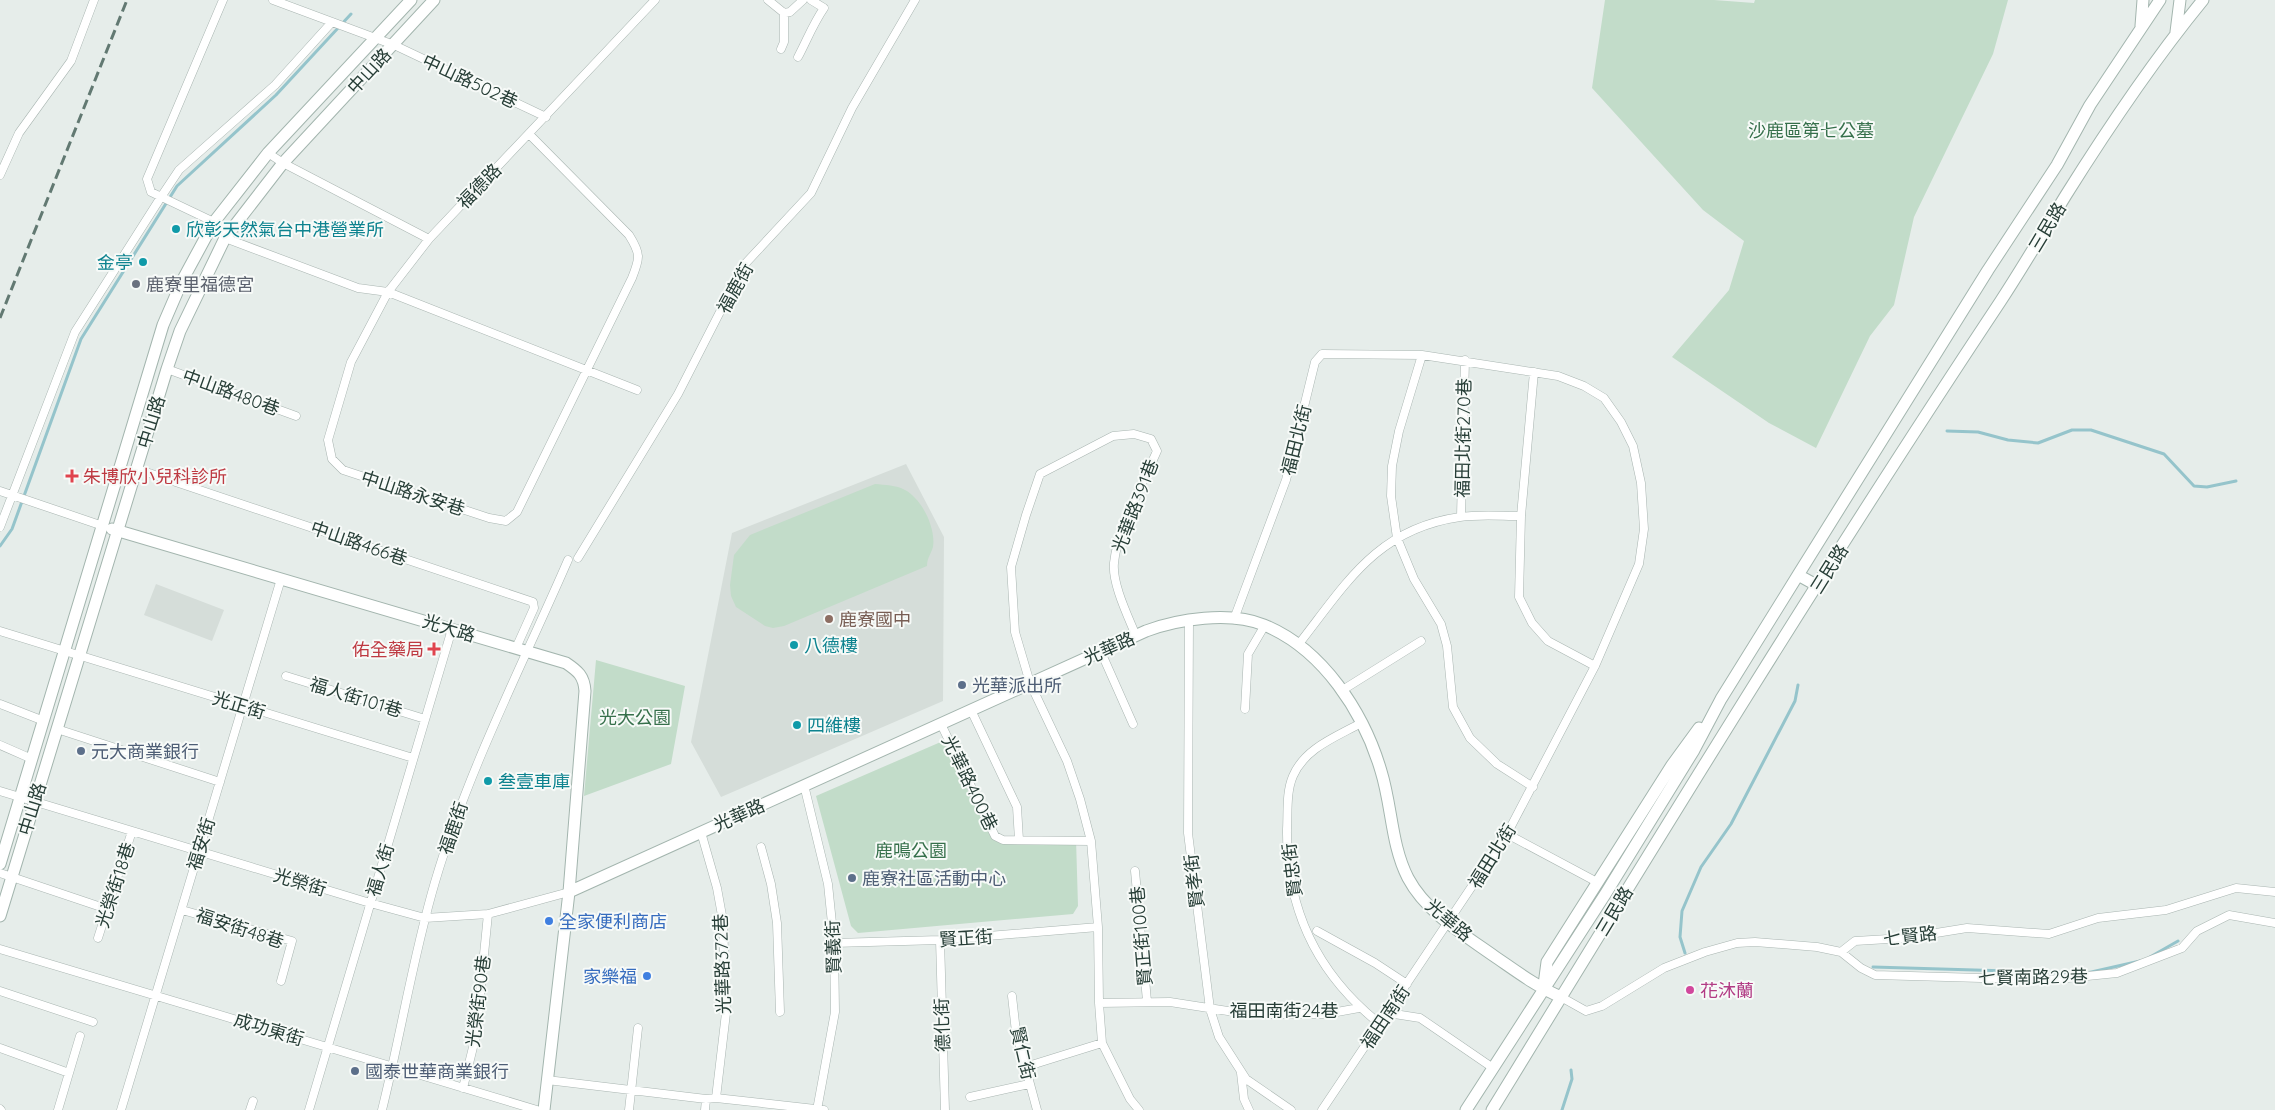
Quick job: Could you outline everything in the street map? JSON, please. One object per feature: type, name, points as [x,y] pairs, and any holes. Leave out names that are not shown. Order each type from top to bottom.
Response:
[{"type":"street","points":[[0,175],[19,133],[71,61],[94,0]]},
{"type":"street","points":[[223,0],[147,179],[151,192],[160,198],[214,222],[225,238],[358,288],[388,292],[586,372],[637,390]]},
{"type":"street","name":"中山路502巷","points":[[273,0],[394,44],[546,117]]},
{"type":"street","name":"中山路","points":[[0,864],[104,526],[162,326],[182,281],[214,222],[268,153],[411,0]]},
{"type":"street","name":"中山路","points":[[0,916],[167,368],[180,331],[225,238],[283,163],[434,0]]},
{"type":"street","name":"福德路","points":[[388,292],[429,239],[655,0]]},
{"type":"street","points":[[768,0],[784,13],[790,12],[802,0]]},
{"type":"street","points":[[798,57],[811,32],[812,26],[824,8],[811,0]]},
{"type":"street","name":"福鹿街","points":[[578,558],[678,394],[744,265],[810,194],[852,108],[916,0]]},
{"type":"street","name":"三民路","points":[[2141,28],[2143,0]]},
{"type":"street","name":"三民路","points":[[1466,1110],[1606,893],[1694,750],[1721,699],[1988,270],[2056,165],[2090,106],[2160,0]]},
{"type":"street","name":"三民路","points":[[2176,33],[2180,0]]},
{"type":"street","name":"三民路","points":[[1492,1110],[1647,857],[1818,586],[2016,279],[2068,193],[2176,33],[2203,0]]},
{"type":"street","points":[[781,49],[784,42],[784,13]]},
{"type":"street","points":[[0,527],[74,332],[160,198],[179,170],[275,86],[332,22]]},
{"type":"street","name":"中山路永安巷","points":[[388,292],[351,362],[328,440],[332,458],[343,470],[506,522],[517,512],[640,259],[636,246],[629,235],[529,134]]},
{"type":"street","points":[[268,153],[283,163],[429,239]]},
{"type":"street","name":"福田北街","points":[[1234,619],[1286,480],[1316,362],[1322,354],[1422,355],[1465,360],[1558,376],[1584,386],[1604,398],[1621,422],[1634,446],[1642,483],[1644,529],[1639,564],[1595,666],[1533,787],[1507,834],[1448,923]]},
{"type":"street","points":[[1422,355],[1399,431],[1392,466],[1391,496],[1397,538],[1414,579],[1441,624],[1447,646],[1453,707],[1470,738],[1497,764],[1533,787]]},
{"type":"street","name":"福田北街270巷","points":[[1462,516],[1465,360]]},
{"type":"street","name":"中山路480巷","points":[[167,368],[296,416]]},
{"type":"street","points":[[1534,372],[1521,516],[1519,597],[1532,623],[1548,641],[1595,666]]},
{"type":"street","name":"光華路391巷","points":[[1030,683],[1015,632],[1011,567],[1040,474],[1113,436],[1134,434],[1151,439],[1157,451],[1122,533],[1114,564],[1118,589],[1136,636]]},
{"type":"street","name":"中山路466巷","points":[[137,469],[533,602],[534,608],[522,650]]},
{"type":"street","points":[[0,491],[104,526]]},
{"type":"street","points":[[1298,645],[1350,578],[1376,551],[1410,530],[1462,516],[1521,516]]},
{"type":"street","name":"光大路","points":[[104,526],[566,663],[577,671],[584,679],[585,691],[569,892]]},
{"type":"street","name":"福鹿街","points":[[382,1110],[435,880],[471,776],[522,650],[568,560]]},
{"type":"street","points":[[1798,575],[1818,586]]},
{"type":"street","name":"福安街","points":[[122,1110],[281,579]]},
{"type":"street","name":"光華路","points":[[569,892],[1164,624],[1189,619],[1234,619],[1265,625],[1298,645],[1318,661],[1341,691],[1361,723],[1374,749],[1388,798],[1396,848],[1408,878],[1426,903],[1448,923],[1543,990],[1561,997]]},
{"type":"street","name":"賢孝街","points":[[1189,619],[1188,833],[1210,1009],[1219,1037],[1246,1079],[1291,1110]]},
{"type":"street","points":[[1245,709],[1248,654],[1265,625]]},
{"type":"street","name":"福人街","points":[[309,1110],[452,629]]},
{"type":"street","name":"光正街","points":[[0,631],[413,758]]},
{"type":"street","points":[[1341,691],[1421,641]]},
{"type":"street","points":[[1101,652],[1133,724]]},
{"type":"street","name":"福人街101巷","points":[[286,676],[425,719]]},
{"type":"street","points":[[1030,683],[1067,761],[1080,799],[1091,841],[1098,927],[1099,1003],[1102,1043],[1130,1100],[1139,1110]]},
{"type":"street","name":"三民路","points":[[1543,990],[1548,962],[1672,766],[1721,699]]},
{"type":"street","points":[[0,704],[44,721]]},
{"type":"street","points":[[971,710],[1017,807],[1019,840]]},
{"type":"street","name":"賢忠街","points":[[1361,723],[1310,752],[1293,776],[1288,801],[1289,875],[1294,901],[1302,925],[1330,974],[1359,1008],[1380,1024]]},
{"type":"street","name":"光華路400巷","points":[[941,724],[995,836],[1003,840],[1091,841]]},
{"type":"street","points":[[57,729],[220,782]]},
{"type":"street","points":[[0,746],[32,759]]},
{"type":"street","name":"賢義街","points":[[804,785],[828,884],[834,943],[835,1012],[817,1110]]},
{"type":"street","name":"光榮街","points":[[0,791],[425,918],[488,914],[569,892]]},
{"type":"street","name":"光榮街18巷","points":[[98,938],[132,831]]},
{"type":"street","name":"光華路372巷","points":[[701,832],[717,888],[722,921],[726,1013],[716,1098]]},
{"type":"street","points":[[1507,834],[1597,882]]},
{"type":"street","points":[[761,847],[771,884],[777,922],[780,1012]]},
{"type":"street","name":"賢正街100巷","points":[[1135,871],[1147,1001]]},
{"type":"street","points":[[0,873],[107,909]]},
{"type":"street","name":"七賢路","points":[[1841,952],[1855,941],[1906,938],[1967,928],[2049,934],[2098,918],[2166,910],[2236,888],[2275,892]]},
{"type":"street","points":[[544,1110],[569,892]]},
{"type":"street","name":"福安街48巷","points":[[182,910],[292,941],[281,981]]},
{"type":"street","name":"光榮街90巷","points":[[463,1088],[476,1035],[488,914]]},
{"type":"street","name":"七賢南路29巷","points":[[1841,952],[1861,968],[1875,975],[2048,980],[2117,973],[2182,948],[2197,931],[2229,915],[2275,923]]},
{"type":"street","name":"福田南街","points":[[1322,1110],[1448,923]]},
{"type":"street","name":"賢正街","points":[[834,943],[940,940],[1098,927]]},
{"type":"street","points":[[1316,931],[1375,963],[1407,984]]},
{"type":"street","name":"德化街","points":[[940,940],[945,1110]]},
{"type":"street","points":[[1561,997],[1586,1011],[1602,1006],[1664,968],[1705,952],[1737,943],[1755,942],[1817,947],[1841,952]]},
{"type":"street","name":"成功東街","points":[[0,949],[537,1110]]},
{"type":"street","points":[[0,991],[94,1022]]},
{"type":"street","name":"賢仁街","points":[[1012,996],[1016,1032],[1037,1110]]},
{"type":"street","name":"賢正街100巷","points":[[1099,1003],[1170,1002],[1210,1009]]},
{"type":"street","name":"福田南街24巷","points":[[1210,1009],[1247,1014],[1326,1014],[1359,1008]]},
{"type":"street","points":[[1388,1013],[1420,1018],[1493,1068]]},
{"type":"street","points":[[629,1110],[638,1028]]},
{"type":"street","points":[[58,1110],[80,1036]]},
{"type":"street","points":[[1025,1067],[1102,1043]]},
{"type":"street","points":[[0,1048],[69,1073]]},
{"type":"street","points":[[1241,1071],[1244,1099],[1249,1110]]},
{"type":"street","points":[[548,1080],[706,1099],[716,1098],[824,1110]]},
{"type":"street","points":[[970,1097],[1029,1084]]},
{"type":"street","points":[[705,1110],[706,1099]]},
{"type":"street","points":[[250,1110],[253,1101]]},
{"type":"shaded area","name":"鹿寮國中","points":[[906,464],[944,537],[943,701],[721,797],[691,742],[732,533]]},
{"type":"shaded area","points":[[156,584],[224,610],[212,641],[144,615]]},
{"type":"green space","name":"沙鹿區第七公墓","points":[[1605,0],[1714,0],[1754,3],[1755,0],[2008,0],[1993,54],[1914,217],[1894,305],[1870,336],[1816,448],[1769,423],[1672,357],[1729,290],[1744,241],[1703,210],[1592,88]]},
{"type":"green space","points":[[875,484],[902,488],[911,494],[922,507],[930,523],[933,539],[933,547],[927,566],[784,626],[773,628],[765,626],[736,607],[731,596],[730,585],[734,555],[750,535]]},
{"type":"green space","name":"光大公園","points":[[596,660],[685,686],[671,764],[584,796]]},
{"type":"green space","name":"鹿鳴公園","points":[[943,741],[984,823],[1008,839],[1076,839],[1078,906],[1073,914],[858,933],[851,926],[816,796]]},
{"type":"waterway","points":[[0,546],[12,529],[81,339],[177,186],[276,95],[351,14]]},
{"type":"waterway","points":[[1947,431],[1978,432],[2008,440],[2038,443],[2072,430],[2091,430],[2164,454],[2194,486],[2207,487],[2236,481]]},
{"type":"waterway","points":[[1685,953],[1680,937],[1682,911],[1701,867],[1731,824],[1795,701],[1798,685]]},
{"type":"waterway","points":[[2150,957],[2178,941]]},
{"type":"waterway","points":[[2087,973],[2140,961]]},
{"type":"waterway","points":[[1873,967],[2081,973]]},
{"type":"waterway","points":[[1562,1110],[1572,1079],[1571,1070]]},
{"type":"railway","points":[[0,318],[127,0]]},
{"type":"place","name":"欣彰天然氣台中港營業所","points":[[176,229]]},
{"type":"place","name":"金亭","points":[[143,262]]},
{"type":"place","name":"鹿寮里福德宮","points":[[136,284]]},
{"type":"place","name":"朱博欣小兒科診所","points":[[72,476]]},
{"type":"place","name":"鹿寮國中","points":[[829,619]]},
{"type":"place","name":"八德樓","points":[[794,645]]},
{"type":"place","name":"佑全藥局","points":[[434,649]]},
{"type":"place","name":"光華派出所","points":[[962,685]]},
{"type":"place","name":"四維樓","points":[[797,725]]},
{"type":"place","name":"元大商業銀行","points":[[81,751]]},
{"type":"place","name":"叁壹車庫","points":[[488,781]]},
{"type":"place","name":"鹿寮社區活動中心","points":[[852,878]]},
{"type":"place","name":"全家便利商店","points":[[549,921]]},
{"type":"place","name":"家樂福","points":[[647,976]]},
{"type":"place","name":"花沐蘭","points":[[1690,990]]},
{"type":"place","name":"國泰世華商業銀行","points":[[355,1071]]}]
